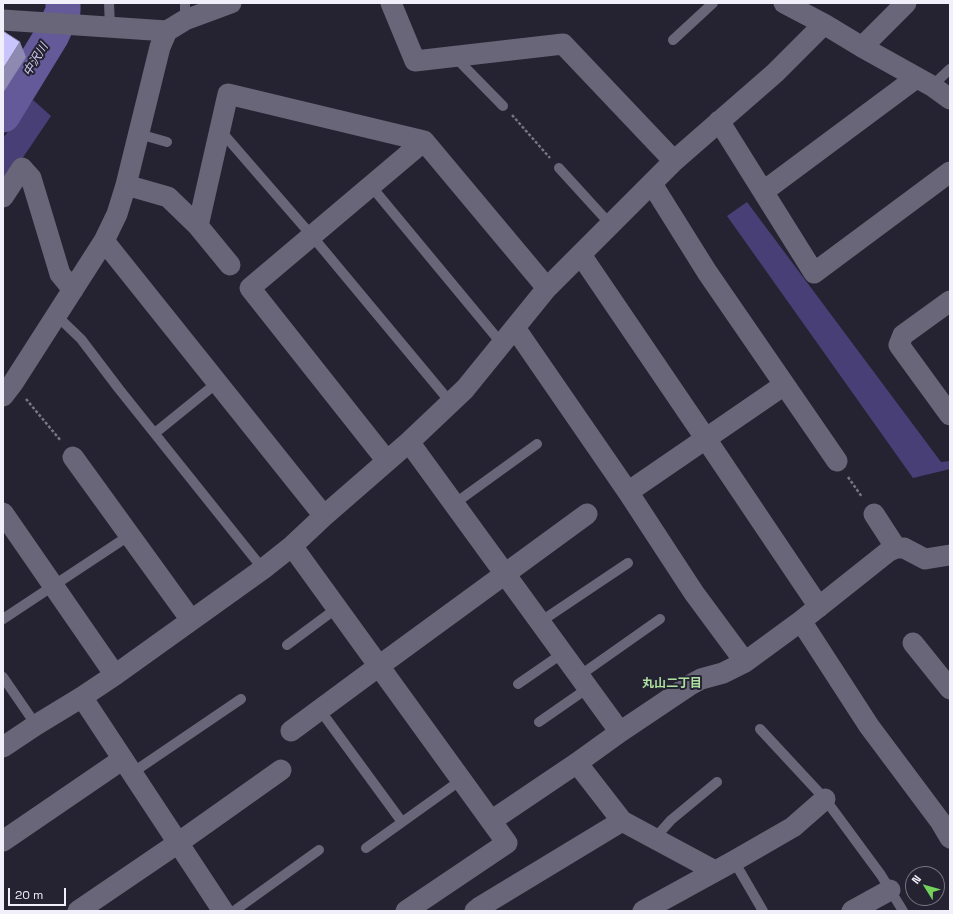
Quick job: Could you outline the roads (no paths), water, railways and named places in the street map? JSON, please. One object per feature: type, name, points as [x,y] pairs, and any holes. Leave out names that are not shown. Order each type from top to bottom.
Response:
[{"type":"street","points":[[8,390],[104,241],[117,214],[126,185],[160,47],[167,30],[185,12],[231,3]]},
{"type":"street","points":[[391,3],[415,61],[563,44],[674,161]]},
{"type":"street","points":[[784,3],[824,24],[924,82],[950,99]]},
{"type":"street","points":[[862,47],[906,3]]},
{"type":"street","points":[[3,20],[167,30]]},
{"type":"street","points":[[3,748],[36,725],[115,675],[263,569],[292,546],[451,403],[465,389],[547,288],[674,161],[775,73],[824,24]]},
{"type":"street","points":[[764,191],[924,82]]},
{"type":"street","points":[[198,226],[219,128],[228,94],[424,141],[547,288]]},
{"type":"street","points":[[719,121],[814,273],[950,172]]},
{"type":"street","points":[[387,461],[250,288],[424,141]]},
{"type":"street","points":[[3,197],[22,168],[31,178],[60,274],[73,290]]},
{"type":"street","points":[[652,184],[707,272],[837,461]]},
{"type":"street","points":[[126,185],[168,198],[198,226],[230,265]]},
{"type":"street","points":[[104,241],[156,308],[218,382],[324,516]]},
{"type":"street","points":[[581,255],[819,607]]},
{"type":"street","points":[[950,301],[903,335],[899,345],[950,415]]},
{"type":"street","points":[[515,328],[628,492],[694,593],[745,662]]},
{"type":"street","points":[[628,492],[784,385]]},
{"type":"street","points":[[409,442],[620,732]]},
{"type":"street","points":[[74,457],[192,620]]},
{"type":"street","points":[[291,732],[587,514]]},
{"type":"street","points":[[874,514],[896,548]]},
{"type":"street","points":[[4,516],[115,675]]},
{"type":"street","points":[[292,546],[507,843],[406,911]]},
{"type":"street","points":[[491,821],[690,685],[701,679],[723,673],[745,662],[801,621],[889,551],[896,548],[904,548],[925,559],[950,555]]},
{"type":"street","points":[[801,621],[869,726],[940,821],[950,838]]},
{"type":"street","points":[[913,643],[950,689]]},
{"type":"street","points":[[82,697],[223,911]]},
{"type":"street","points":[[577,763],[622,821],[715,871]]},
{"type":"street","points":[[3,841],[128,766]]},
{"type":"street","points":[[78,911],[281,770]]},
{"type":"street","points":[[643,911],[793,827],[825,799]]},
{"type":"street","points":[[475,911],[622,821]]},
{"type":"street","points":[[852,911],[890,890]]},
{"type":"lane","points":[[109,3],[110,27]]},
{"type":"lane","points":[[673,40],[712,3]]},
{"type":"lane","points":[[454,56],[503,106]]},
{"type":"lane","points":[[924,82],[950,69]]},
{"type":"lane","points":[[219,128],[312,236],[451,403]]},
{"type":"lane","points":[[139,134],[167,142]]},
{"type":"lane","points":[[559,168],[610,224]]},
{"type":"lane","points":[[371,186],[502,344]]},
{"type":"lane","points":[[56,315],[81,339],[119,389],[263,569]]},
{"type":"lane","points":[[155,434],[218,382]]},
{"type":"lane","points":[[454,504],[537,444]]},
{"type":"lane","points":[[3,619],[130,535]]},
{"type":"lane","points":[[540,622],[628,563]]},
{"type":"lane","points":[[287,645],[337,608]]},
{"type":"lane","points":[[539,722],[584,682],[660,619]]},
{"type":"lane","points":[[518,684],[562,653]]},
{"type":"lane","points":[[3,676],[36,725]]},
{"type":"lane","points":[[128,766],[241,698]]},
{"type":"lane","points":[[320,710],[402,822]]},
{"type":"lane","points":[[760,729],[825,799],[881,875],[903,911]]},
{"type":"lane","points":[[366,848],[461,780]]},
{"type":"lane","points":[[655,838],[671,820],[717,782]]},
{"type":"lane","points":[[234,911],[319,850]]},
{"type":"lane","points":[[734,861],[763,911]]},
{"type":"waterway","name":"中沢川","points":[[3,115],[52,35],[63,11],[63,3]]},
{"type":"district","name":"丸山二丁目","points":[[672,684]]}]
